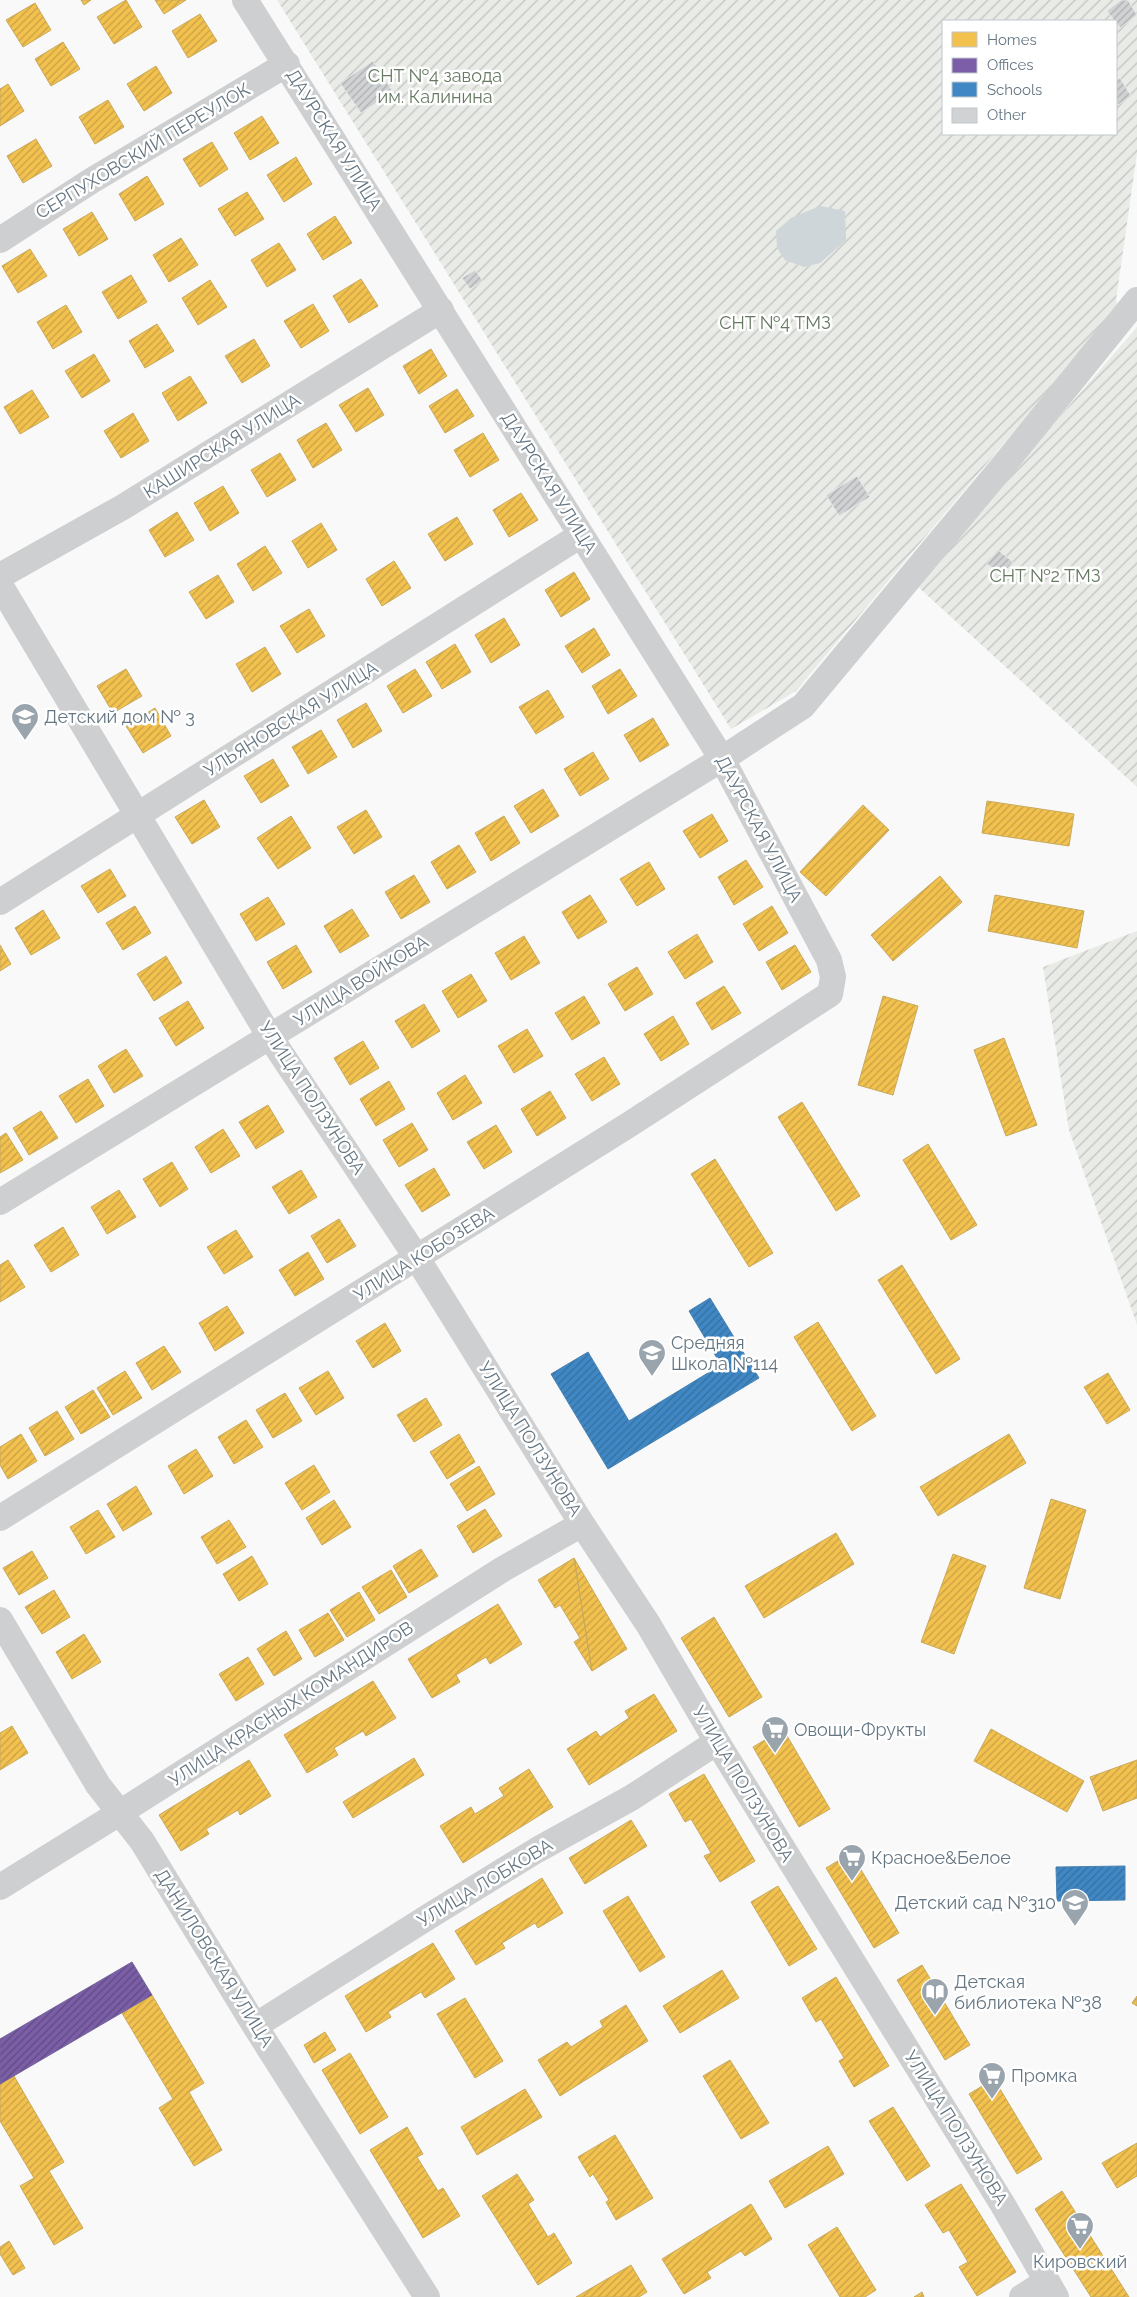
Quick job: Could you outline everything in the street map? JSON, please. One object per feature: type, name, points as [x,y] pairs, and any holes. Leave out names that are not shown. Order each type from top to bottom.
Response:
[{"type":"street","name":"ДАУРСКАЯ УЛИЦА","points":[[245,0],[287,64],[722,759],[829,960],[833,976]]},
{"type":"street","name":"СЕРПУХОВСКИЙ ПЕРЕУЛОК","points":[[0,240],[91,181],[287,64]]},
{"type":"street","name":"УЛИЦА ВОЙКОВА","points":[[0,1202],[722,759],[803,706],[1003,466],[1137,300]]},
{"type":"street","name":"КАШИРСКАЯ УЛИЦА","points":[[0,576],[123,507],[441,310]]},
{"type":"street","name":"УЛЬЯНОВСКАЯ УЛИЦА","points":[[0,902],[581,534]]},
{"type":"street","name":"УЛИЦА ПОЛЗУНОВА","points":[[0,585],[270,1037],[417,1258],[582,1524],[648,1624],[717,1742],[1003,2205],[1051,2289]]},
{"type":"street","name":"УЛИЦА КОБОЗЕВА","points":[[0,1518],[630,1124],[830,994],[833,976]]},
{"type":"street","name":"УЛИЦА КРАСНЫХ КОМАНДИРОВ","points":[[0,1887],[503,1569],[582,1524]]},
{"type":"street","name":"ДАНИЛОВСКАЯ УЛИЦА","points":[[0,1620],[98,1784],[142,1841],[255,2026],[426,2297]]},
{"type":"street","name":"УЛИЦА ЛОБКОВА","points":[[255,2026],[538,1850],[631,1798],[717,1742]]},
{"type":"street","points":[[1022,2297],[1051,2289]]},
{"type":"green space","name":"СНТ №4 ТМЗ","points":[[277,0],[1137,0],[1137,153],[1116,300],[1119,306],[796,691],[731,729]]},
{"type":"green space","name":"СНТ №2 ТМЗ","points":[[1137,327],[1137,787],[915,584]]},
{"type":"green space","points":[[1137,931],[1137,1325],[1069,1130],[1043,967]]},
{"type":"shaded area","points":[[820,206],[845,211],[846,240],[820,263],[804,267],[785,260],[777,248],[776,231],[791,218]]},
{"type":"building: Homes","points":[[81,0],[91,0],[84,5]]},
{"type":"building: Homes","points":[[126,0],[142,27],[114,44],[97,17]]},
{"type":"building: Homes","points":[[155,0],[186,0],[164,14]]},
{"type":"building: Homes","points":[[35,3],[51,30],[23,47],[6,20]]},
{"type":"building: Homes","points":[[200,14],[217,41],[188,58],[172,31]]},
{"type":"building: Homes","points":[[63,42],[80,69],[51,86],[35,59]]},
{"type":"building: Homes","points":[[156,66],[172,93],[144,111],[127,84]]},
{"type":"building: Homes","points":[[8,84],[24,111],[0,126],[0,89]]},
{"type":"building: Homes","points":[[108,100],[124,127],[95,144],[79,117]]},
{"type":"building: Homes","points":[[262,116],[279,143],[250,160],[234,133]]},
{"type":"building: Homes","points":[[36,139],[52,166],[23,183],[7,156]]},
{"type":"building: Homes","points":[[212,142],[228,169],[200,187],[183,159]]},
{"type":"building: Homes","points":[[296,157],[312,184],[284,202],[267,175]]},
{"type":"building: Homes","points":[[147,176],[164,204],[135,221],[119,194]]},
{"type":"building: Homes","points":[[247,192],[264,219],[235,236],[218,209]]},
{"type":"building: Homes","points":[[92,212],[108,239],[79,256],[63,229]]},
{"type":"building: Homes","points":[[335,216],[352,243],[323,260],[307,234]]},
{"type":"building: Homes","points":[[181,238],[198,265],[169,282],[153,255]]},
{"type":"building: Homes","points":[[279,243],[296,270],[267,287],[251,260]]},
{"type":"building: Homes","points":[[30,249],[47,276],[18,293],[2,266]]},
{"type":"building: Homes","points":[[131,275],[147,302],[118,319],[102,292]]},
{"type":"building: Homes","points":[[361,279],[378,306],[349,323],[333,296]]},
{"type":"building: Homes","points":[[210,280],[227,307],[198,325],[182,298]]},
{"type":"building: Homes","points":[[313,304],[329,331],[301,348],[284,321]]},
{"type":"building: Homes","points":[[66,305],[82,332],[53,349],[37,322]]},
{"type":"building: Homes","points":[[157,324],[174,351],[145,368],[129,341]]},
{"type":"building: Homes","points":[[254,339],[270,366],[242,383],[225,356]]},
{"type":"building: Homes","points":[[431,349],[447,376],[419,394],[403,366]]},
{"type":"building: Homes","points":[[94,354],[110,381],[82,398],[65,371]]},
{"type":"building: Homes","points":[[190,376],[207,403],[178,421],[162,393]]},
{"type":"building: Homes","points":[[368,388],[384,415],[356,432],[339,405]]},
{"type":"building: Homes","points":[[457,389],[474,416],[445,433],[429,406]]},
{"type":"building: Homes","points":[[32,390],[49,417],[20,434],[4,407]]},
{"type":"building: Homes","points":[[133,413],[149,441],[121,458],[104,431]]},
{"type":"building: Homes","points":[[326,423],[342,450],[313,468],[297,440]]},
{"type":"building: Homes","points":[[483,433],[499,460],[470,477],[454,450]]},
{"type":"building: Homes","points":[[280,453],[296,480],[267,497],[251,470]]},
{"type":"building: Homes","points":[[223,486],[239,513],[210,531],[194,503]]},
{"type":"building: Homes","points":[[521,493],[538,520],[509,537],[493,510]]},
{"type":"building: Homes","points":[[177,512],[194,540],[165,557],[149,530]]},
{"type":"building: Homes","points":[[457,517],[473,544],[445,561],[428,534]]},
{"type":"building: Homes","points":[[321,523],[337,550],[308,568],[292,541]]},
{"type":"building: Homes","points":[[265,546],[282,573],[253,591],[237,564]]},
{"type":"building: Homes","points":[[394,561],[411,588],[382,606],[366,579]]},
{"type":"building: Homes","points":[[574,572],[590,599],[561,617],[545,590]]},
{"type":"building: Homes","points":[[218,575],[234,602],[206,619],[189,592]]},
{"type":"building: Homes","points":[[309,609],[325,636],[297,653],[280,626]]},
{"type":"building: Homes","points":[[504,618],[520,645],[491,663],[475,635]]},
{"type":"building: Homes","points":[[594,628],[610,655],[582,673],[565,646]]},
{"type":"building: Homes","points":[[455,644],[471,672],[442,689],[426,662]]},
{"type":"building: Homes","points":[[265,647],[281,674],[252,692],[236,664]]},
{"type":"building: Homes","points":[[126,669],[142,696],[113,713],[97,686]]},
{"type":"building: Homes","points":[[415,669],[432,696],[403,713],[387,686]]},
{"type":"building: Homes","points":[[620,669],[637,696],[608,714],[592,686]]},
{"type":"building: Homes","points":[[548,690],[564,717],[536,734],[519,707]]},
{"type":"building: Homes","points":[[366,703],[382,731],[353,748],[337,720]]},
{"type":"building: Homes","points":[[155,708],[171,736],[143,753],[126,726]]},
{"type":"building: Homes","points":[[653,718],[669,745],[640,762],[624,735]]},
{"type":"building: Homes","points":[[321,730],[337,757],[308,774],[292,747]]},
{"type":"building: Homes","points":[[593,752],[609,779],[580,796],[564,769]]},
{"type":"building: Homes","points":[[273,759],[289,786],[261,803],[244,776]]},
{"type":"building: Homes","points":[[543,789],[559,816],[531,833],[514,806]]},
{"type":"building: Homes","points":[[204,800],[220,827],[192,844],[175,817]]},
{"type":"building: Homes","points":[[987,801],[1074,814],[1069,846],[982,833]]},
{"type":"building: Homes","points":[[863,805],[889,830],[826,896],[800,872]]},
{"type":"building: Homes","points":[[366,810],[382,837],[354,854],[337,827]]},
{"type":"building: Homes","points":[[712,814],[728,841],[700,858],[683,831]]},
{"type":"building: Homes","points":[[291,816],[311,848],[278,869],[257,838]]},
{"type":"building: Homes","points":[[504,816],[520,843],[491,861],[475,833]]},
{"type":"building: Homes","points":[[459,845],[476,872],[447,889],[431,862]]},
{"type":"building: Homes","points":[[746,860],[763,887],[734,905],[718,877]]},
{"type":"building: Homes","points":[[649,862],[665,889],[637,906],[620,879]]},
{"type":"building: Homes","points":[[110,869],[126,896],[98,913],[81,886]]},
{"type":"building: Homes","points":[[414,875],[430,902],[401,919],[385,892]]},
{"type":"building: Homes","points":[[940,876],[962,902],[893,961],[871,935]]},
{"type":"building: Homes","points":[[590,895],[607,922],[578,939],[562,912]]},
{"type":"building: Homes","points":[[995,895],[1084,911],[1077,948],[988,931]]},
{"type":"building: Homes","points":[[268,897],[285,924],[256,941],[240,914]]},
{"type":"building: Homes","points":[[135,906],[151,933],[123,950],[106,923]]},
{"type":"building: Homes","points":[[772,906],[788,933],[759,951],[743,924]]},
{"type":"building: Homes","points":[[352,909],[369,936],[340,953],[324,926]]},
{"type":"building: Homes","points":[[43,910],[60,938],[31,955],[15,928]]},
{"type":"building: Homes","points":[[697,934],[713,962],[685,979],[668,952]]},
{"type":"building: Homes","points":[[524,936],[540,963],[511,980],[495,953]]},
{"type":"building: Homes","points":[[0,945],[11,964],[0,971]]},
{"type":"building: Homes","points":[[296,945],[312,972],[283,989],[267,962]]},
{"type":"building: Homes","points":[[795,945],[811,972],[782,990],[766,962]]},
{"type":"building: Homes","points":[[166,956],[182,983],[154,1001],[137,974]]},
{"type":"building: Homes","points":[[637,967],[653,994],[625,1011],[608,984]]},
{"type":"building: Homes","points":[[471,974],[487,1001],[458,1018],[442,991]]},
{"type":"building: Homes","points":[[724,986],[741,1013],[712,1030],[696,1003]]},
{"type":"building: Homes","points":[[584,996],[600,1023],[572,1040],[555,1013]]},
{"type":"building: Homes","points":[[883,996],[918,1006],[893,1095],[858,1085]]},
{"type":"building: Homes","points":[[188,1001],[204,1028],[176,1046],[159,1018]]},
{"type":"building: Homes","points":[[424,1004],[440,1031],[412,1048],[395,1021]]},
{"type":"building: Homes","points":[[673,1016],[689,1044],[661,1061],[644,1034]]},
{"type":"building: Homes","points":[[527,1029],[543,1056],[514,1073],[498,1046]]},
{"type":"building: Homes","points":[[1004,1038],[1037,1125],[1006,1136],[974,1050]]},
{"type":"building: Homes","points":[[363,1041],[379,1068],[350,1085],[334,1058]]},
{"type":"building: Homes","points":[[126,1049],[143,1076],[114,1093],[98,1066]]},
{"type":"building: Homes","points":[[604,1057],[620,1084],[592,1101],[575,1074]]},
{"type":"building: Homes","points":[[465,1075],[482,1103],[453,1120],[437,1093]]},
{"type":"building: Homes","points":[[88,1079],[104,1106],[76,1123],[59,1096]]},
{"type":"building: Homes","points":[[389,1081],[405,1109],[376,1126],[360,1099]]},
{"type":"building: Homes","points":[[550,1091],[566,1118],[537,1136],[521,1109]]},
{"type":"building: Homes","points":[[802,1102],[860,1196],[836,1211],[778,1117]]},
{"type":"building: Homes","points":[[268,1105],[284,1132],[256,1149],[239,1122]]},
{"type":"building: Homes","points":[[41,1111],[58,1138],[29,1155],[13,1128]]},
{"type":"building: Homes","points":[[412,1123],[428,1150],[399,1167],[383,1140]]},
{"type":"building: Homes","points":[[496,1125],[512,1152],[484,1169],[467,1142]]},
{"type":"building: Homes","points":[[223,1129],[240,1156],[211,1173],[195,1147]]},
{"type":"building: Homes","points":[[6,1133],[23,1160],[0,1173],[0,1137]]},
{"type":"building: Homes","points":[[928,1144],[977,1225],[951,1240],[903,1160]]},
{"type":"building: Homes","points":[[715,1159],[773,1253],[749,1267],[691,1174]]},
{"type":"building: Homes","points":[[172,1162],[188,1189],[160,1207],[143,1179]]},
{"type":"building: Homes","points":[[434,1168],[450,1195],[422,1212],[405,1185]]},
{"type":"building: Homes","points":[[301,1170],[317,1197],[289,1214],[272,1187]]},
{"type":"building: Homes","points":[[119,1190],[136,1217],[107,1234],[91,1207]]},
{"type":"building: Homes","points":[[339,1219],[356,1246],[327,1263],[311,1236]]},
{"type":"building: Homes","points":[[63,1227],[79,1255],[51,1272],[34,1245]]},
{"type":"building: Homes","points":[[236,1230],[253,1257],[224,1274],[207,1247]]},
{"type":"building: Homes","points":[[308,1252],[324,1279],[295,1296],[279,1270]]},
{"type":"building: Homes","points":[[8,1260],[25,1287],[0,1302],[0,1265]]},
{"type":"building: Homes","points":[[902,1265],[960,1359],[936,1374],[878,1280]]},
{"type":"building: Homes","points":[[227,1306],[244,1333],[215,1351],[199,1323]]},
{"type":"building: Homes","points":[[818,1322],[876,1416],[852,1431],[794,1337]]},
{"type":"building: Homes","points":[[385,1323],[401,1351],[373,1368],[356,1341]]},
{"type":"building: Homes","points":[[164,1346],[181,1372],[152,1390],[136,1363]]},
{"type":"building: Homes","points":[[125,1371],[142,1398],[113,1415],[97,1388]]},
{"type":"building: Homes","points":[[328,1371],[344,1398],[316,1415],[299,1388]]},
{"type":"building: Homes","points":[[1108,1373],[1130,1410],[1107,1424],[1084,1387]]},
{"type":"building: Homes","points":[[93,1390],[110,1417],[81,1434],[65,1407]]},
{"type":"building: Homes","points":[[285,1393],[302,1421],[273,1438],[256,1410]]},
{"type":"building: Homes","points":[[426,1398],[442,1425],[414,1442],[397,1415]]},
{"type":"building: Homes","points":[[57,1411],[74,1439],[45,1456],[29,1428]]},
{"type":"building: Homes","points":[[246,1420],[263,1447],[234,1464],[218,1437]]},
{"type":"building: Homes","points":[[21,1434],[37,1461],[8,1479],[0,1465],[0,1447]]},
{"type":"building: Homes","points":[[459,1434],[475,1462],[447,1479],[430,1452]]},
{"type":"building: Homes","points":[[1009,1434],[1026,1463],[938,1516],[920,1487]]},
{"type":"building: Homes","points":[[196,1449],[213,1476],[184,1494],[168,1466]]},
{"type":"building: Homes","points":[[314,1465],[330,1492],[302,1510],[285,1483]]},
{"type":"building: Homes","points":[[479,1466],[495,1494],[467,1511],[450,1484]]},
{"type":"building: Homes","points":[[136,1486],[152,1514],[123,1531],[107,1504]]},
{"type":"building: Homes","points":[[1051,1499],[1086,1510],[1060,1599],[1024,1588]]},
{"type":"building: Homes","points":[[334,1500],[351,1527],[322,1545],[306,1518]]},
{"type":"building: Homes","points":[[485,1509],[502,1536],[473,1553],[457,1526]]},
{"type":"building: Homes","points":[[98,1510],[115,1537],[86,1554],[70,1527]]},
{"type":"building: Homes","points":[[229,1520],[246,1547],[217,1564],[201,1537]]},
{"type":"building: Homes","points":[[836,1533],[854,1564],[764,1618],[745,1586]]},
{"type":"building: Homes","points":[[421,1549],[438,1576],[409,1593],[393,1566]]},
{"type":"building: Homes","points":[[32,1551],[48,1578],[19,1595],[3,1568]]},
{"type":"building: Homes","points":[[953,1554],[986,1566],[954,1654],[921,1642]]},
{"type":"building: Homes","points":[[252,1556],[268,1584],[239,1601],[223,1574]]},
{"type":"building: Homes","points":[[574,1558],[627,1649],[592,1671]]},
{"type":"building: Homes","points":[[574,1558],[592,1671],[574,1642],[580,1638],[560,1605],[555,1608],[538,1580]]},
{"type":"building: Homes","points":[[391,1570],[407,1597],[379,1614],[362,1587]]},
{"type":"building: Homes","points":[[54,1590],[70,1617],[42,1634],[25,1607]]},
{"type":"building: Homes","points":[[359,1592],[375,1620],[347,1637],[330,1610]]},
{"type":"building: Homes","points":[[498,1604],[522,1644],[490,1664],[486,1657],[456,1675],[460,1682],[432,1698],[408,1659]]},
{"type":"building: Homes","points":[[328,1613],[344,1640],[315,1657],[299,1630]]},
{"type":"building: Homes","points":[[714,1617],[762,1697],[729,1717],[681,1638]]},
{"type":"building: Homes","points":[[286,1631],[302,1659],[274,1676],[257,1649]]},
{"type":"building: Homes","points":[[84,1634],[101,1662],[72,1679],[56,1652]]},
{"type":"building: Homes","points":[[248,1657],[264,1684],[236,1701],[219,1674]]},
{"type":"building: Homes","points":[[373,1681],[396,1718],[366,1736],[363,1731],[334,1748],[338,1755],[307,1773],[284,1735]]},
{"type":"building: Homes","points":[[654,1694],[677,1731],[589,1785],[567,1749],[596,1731],[600,1737],[629,1718],[625,1711]]},
{"type":"building: Homes","points":[[12,1726],[28,1753],[0,1770],[0,1733]]},
{"type":"building: Homes","points":[[783,1729],[830,1809],[799,1827],[753,1747]]},
{"type":"building: Homes","points":[[991,1729],[1084,1781],[1067,1812],[974,1761]]},
{"type":"building: Homes","points":[[414,1758],[424,1775],[353,1818],[343,1802]]},
{"type":"building: Homes","points":[[249,1760],[271,1796],[240,1815],[238,1810],[206,1829],[209,1834],[181,1851],[159,1815]]},
{"type":"building: Homes","points":[[1137,1760],[1137,1798],[1103,1811],[1090,1777]]},
{"type":"building: Homes","points":[[529,1769],[553,1807],[463,1863],[440,1826],[471,1807],[475,1814],[504,1796],[499,1788]]},
{"type":"building: Homes","points":[[704,1774],[755,1861],[720,1882],[704,1856],[711,1853],[691,1819],[685,1822],[669,1794]]},
{"type":"building: Homes","points":[[631,1820],[647,1846],[585,1884],[569,1858]]},
{"type":"building: Homes","points":[[851,1853],[899,1933],[874,1948],[826,1868]]},
{"type":"building: Homes","points":[[542,1878],[563,1913],[538,1928],[535,1923],[502,1943],[505,1948],[476,1965],[455,1931]]},
{"type":"building: Homes","points":[[778,1886],[817,1949],[789,1966],[751,1902]]},
{"type":"building: Homes","points":[[628,1896],[665,1957],[640,1972],[603,1911]]},
{"type":"building: Homes","points":[[433,1943],[455,1979],[425,1998],[421,1992],[388,2012],[391,2017],[366,2032],[345,1996]]},
{"type":"building: Homes","points":[[922,1965],[970,2045],[945,2060],[897,1980]]},
{"type":"building: Homes","points":[[722,1970],[739,1998],[680,2033],[663,2006]]},
{"type":"building: Homes","points":[[836,1977],[889,2066],[854,2087],[839,2061],[844,2058],[821,2019],[816,2022],[802,1998]]},
{"type":"building: Homes","points":[[152,1995],[204,2083],[189,2092],[222,2150],[194,2166],[159,2108],[173,2099],[122,2013]]},
{"type":"building: Homes","points":[[1137,1996],[1137,2006],[1132,2003]]},
{"type":"building: Homes","points":[[465,1998],[503,2061],[475,2078],[437,2014]]},
{"type":"building: Homes","points":[[626,2005],[648,2041],[560,2096],[538,2060],[567,2042],[571,2047],[603,2027],[600,2021]]},
{"type":"building: Homes","points":[[325,2032],[336,2050],[314,2063],[304,2045]]},
{"type":"building: Homes","points":[[350,2053],[388,2117],[360,2134],[322,2070]]},
{"type":"building: Homes","points":[[730,2060],[769,2123],[741,2139],[703,2076]]},
{"type":"building: Homes","points":[[14,2076],[64,2162],[49,2171],[83,2228],[54,2245],[20,2186],[34,2178],[0,2121],[0,2084]]},
{"type":"building: Homes","points":[[994,2079],[1042,2159],[1017,2174],[969,2094]]},
{"type":"building: Homes","points":[[525,2089],[542,2117],[477,2155],[461,2127]]},
{"type":"building: Homes","points":[[893,2107],[930,2166],[907,2181],[869,2121]]},
{"type":"building: Homes","points":[[407,2127],[423,2154],[417,2157],[438,2191],[443,2188],[460,2216],[423,2238],[370,2150]]},
{"type":"building: Homes","points":[[615,2135],[653,2198],[616,2220],[606,2202],[609,2200],[593,2174],[590,2177],[578,2157]]},
{"type":"building: Homes","points":[[1137,2143],[1137,2176],[1117,2188],[1102,2163]]},
{"type":"building: Homes","points":[[828,2146],[844,2174],[785,2208],[769,2181]]},
{"type":"building: Homes","points":[[517,2174],[534,2200],[528,2204],[548,2237],[554,2233],[572,2263],[538,2285],[482,2196]]},
{"type":"building: Homes","points":[[961,2184],[1016,2272],[977,2296],[959,2267],[968,2262],[949,2230],[943,2233],[925,2205]]},
{"type":"building: Homes","points":[[1062,2191],[1129,2297],[1091,2297],[1035,2209]]},
{"type":"building: Homes","points":[[751,2204],[772,2239],[745,2256],[741,2251],[707,2272],[711,2278],[684,2294],[662,2259]]},
{"type":"building: Homes","points":[[837,2227],[876,2290],[865,2297],[840,2297],[808,2245]]},
{"type":"building: Homes","points":[[9,2241],[25,2268],[13,2275],[0,2254],[0,2247]]},
{"type":"building: Homes","points":[[631,2265],[647,2292],[639,2297],[576,2297]]},
{"type":"building: Homes","points":[[922,2292],[924,2297],[914,2297]]},
{"type":"building: Offices","points":[[132,1962],[152,1995],[0,2084],[0,2039]]},
{"type":"building: Schools","points":[[710,1298],[759,1378],[608,1469],[551,1374],[588,1352],[629,1421],[721,1365],[689,1311]]},
{"type":"building: Schools","points":[[1125,1866],[1125,1900],[1057,1901],[1056,1867]]},
{"type":"building: Other","points":[[1121,0],[1128,0],[1137,15],[1120,28],[1117,20],[1114,20],[1107,11]]},
{"type":"building: Other","points":[[373,61],[393,92],[361,113],[340,83]]},
{"type":"building: Other","points":[[1120,78],[1131,96],[1118,105],[1117,103],[1117,80]]},
{"type":"building: Other","points":[[475,270],[483,281],[470,289],[462,278]]},
{"type":"building: Other","points":[[857,476],[870,497],[839,516],[826,495]]},
{"type":"building: Other","points":[[998,550],[1013,562],[1002,575],[987,564]]},
{"type":"place","name":"Детский дом № 3","points":[[25,741]]},
{"type":"place","name":"Средняя Школа №114","points":[[652,1377]]},
{"type":"place","name":"Овощи-Фрукты","points":[[775,1754]]},
{"type":"place","name":"Красное&Белое","points":[[852,1882]]},
{"type":"place","name":"Детский сад №310","points":[[1075,1927]]},
{"type":"place","name":"Детская библиотека №38","points":[[935,2016]]},
{"type":"place","name":"Промка","points":[[992,2100]]},
{"type":"place","name":"Кировский","points":[[1080,2250]]},
{"type":"park label","name":"СНТ №4 завода им. Калинина","points":[[435,86]]}]
